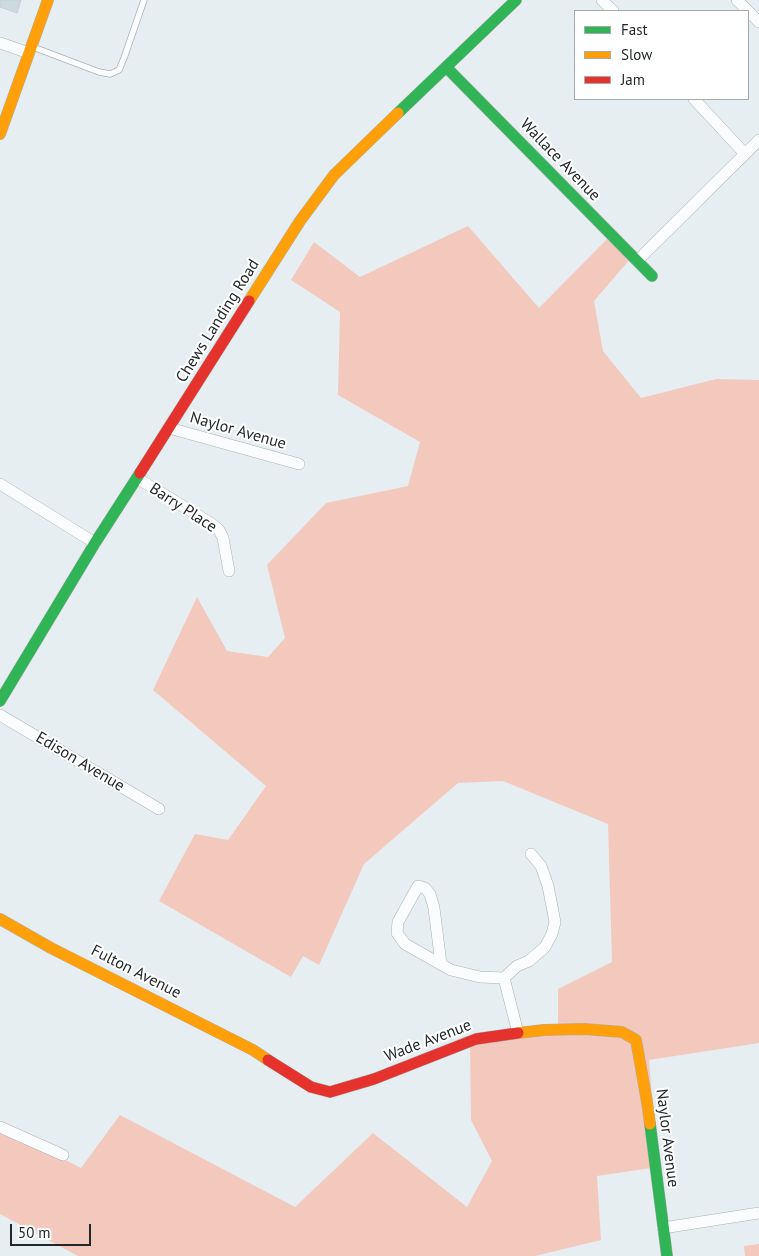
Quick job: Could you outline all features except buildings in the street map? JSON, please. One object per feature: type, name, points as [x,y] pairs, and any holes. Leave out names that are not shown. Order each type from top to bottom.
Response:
[{"type":"street","points":[[0,134],[48,0]]},
{"type":"street","name":"Chews Landing Road","points":[[0,700],[95,543],[300,221],[334,175],[516,0]]},
{"type":"street","points":[[602,0],[612,10]]},
{"type":"street","points":[[736,0],[746,10]]},
{"type":"street","points":[[749,12],[759,22]]},
{"type":"street","points":[[0,42],[30,50]]},
{"type":"street","name":"Wallace Avenue","points":[[446,67],[652,276]]},
{"type":"street","points":[[695,100],[745,154]]},
{"type":"street","points":[[637,261],[759,140]]},
{"type":"street","name":"Naylor Avenue","points":[[169,428],[299,464]]},
{"type":"street","name":"Barry Place","points":[[137,478],[219,530],[223,538],[229,571]]},
{"type":"street","points":[[0,484],[95,543]]},
{"type":"street","name":"Edison Avenue","points":[[0,715],[159,809]]},
{"type":"street","points":[[441,964],[434,908],[430,894],[424,888],[418,886],[398,922],[397,933],[405,944],[441,964],[452,970],[480,977],[504,978],[517,966],[529,961],[545,947],[552,934],[555,922],[548,886],[541,866],[531,854]]},
{"type":"street","name":"Fulton Avenue","points":[[0,919],[51,948],[258,1053]]},
{"type":"street","points":[[504,978],[518,1033]]},
{"type":"street","name":"Wade Avenue","points":[[258,1053],[312,1087],[330,1092],[374,1079],[476,1039],[544,1030],[584,1029],[622,1032]]},
{"type":"street","name":"Naylor Avenue","points":[[622,1032],[636,1040],[647,1102],[667,1256]]},
{"type":"street","points":[[0,1127],[63,1156]]},
{"type":"street","points":[[663,1228],[759,1213]]},
{"type":"lane","points":[[30,50],[110,74],[119,70],[144,0]]},
{"type":"shaded area","points":[[468,226],[539,308],[610,236],[631,258],[594,301],[603,351],[641,398],[716,379],[759,380],[759,1043],[649,1060],[658,1167],[597,1176],[601,1240],[535,1256],[78,1256],[0,1214],[0,1127],[81,1168],[120,1115],[295,1207],[373,1133],[467,1207],[492,1161],[471,1120],[470,1044],[558,1024],[558,989],[612,962],[608,824],[503,781],[458,783],[364,864],[319,965],[303,956],[291,977],[159,901],[195,834],[228,840],[266,786],[153,690],[197,597],[227,651],[268,657],[285,638],[267,565],[326,503],[408,486],[420,442],[338,395],[340,312],[291,280],[314,242],[360,277]]},
{"type":"shaded area","points":[[759,1244],[759,1256],[745,1256],[744,1246]]},
{"type":"traffic: fast","points":[[398,113],[516,0]]},
{"type":"traffic: fast","points":[[446,67],[652,276]]},
{"type":"traffic: fast","points":[[0,701],[95,543],[140,473]]},
{"type":"traffic: fast","points":[[650,1124],[667,1256]]},
{"type":"traffic: slow","points":[[0,134],[48,0]]},
{"type":"traffic: slow","points":[[249,301],[300,221],[334,175],[398,113]]},
{"type":"traffic: slow","points":[[0,919],[51,948],[253,1050],[268,1060]]},
{"type":"traffic: slow","points":[[518,1033],[584,1029],[622,1032],[636,1040],[650,1124]]},
{"type":"traffic: jam","points":[[140,473],[249,301]]},
{"type":"traffic: jam","points":[[268,1060],[311,1087],[330,1092],[374,1079],[476,1039],[518,1033]]}]
